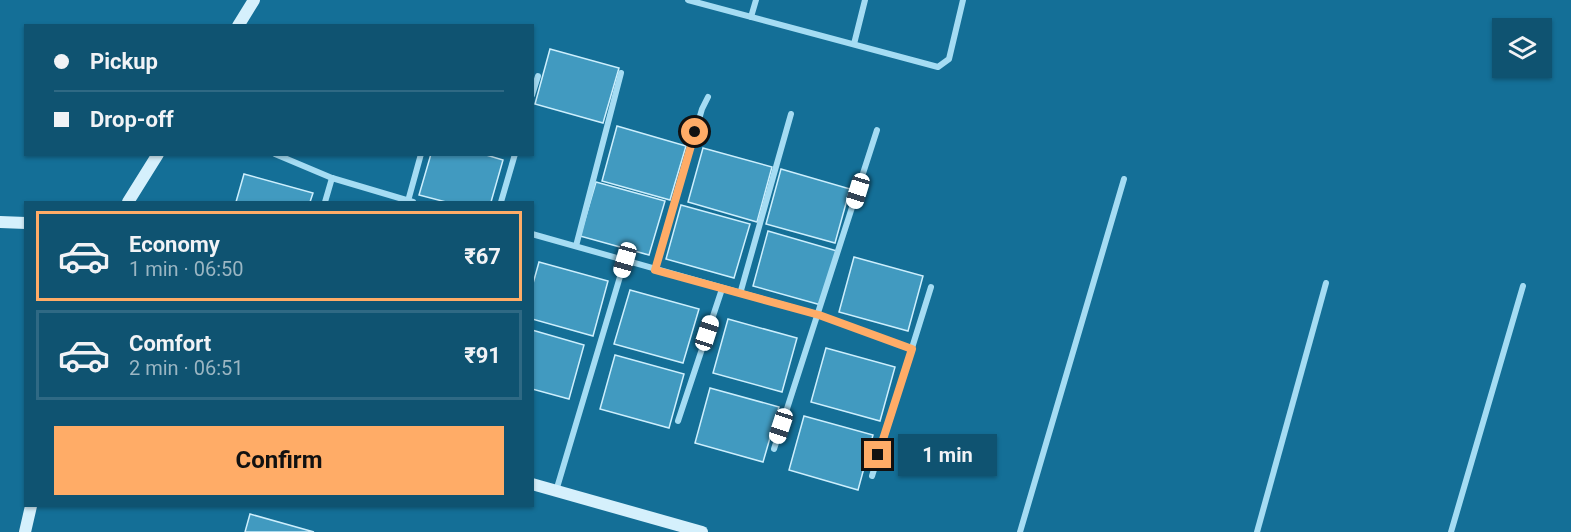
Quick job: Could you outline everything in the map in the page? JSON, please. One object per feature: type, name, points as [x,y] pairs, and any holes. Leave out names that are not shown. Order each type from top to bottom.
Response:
[{"type":"street","points":[[239,24],[254,0]]},
{"type":"street","points":[[688,0],[938,67],[949,59],[963,0]]},
{"type":"street","points":[[751,17],[756,0]]},
{"type":"street","points":[[854,44],[865,0]]},
{"type":"street","points":[[576,246],[621,74]]},
{"type":"street","points":[[534,89],[538,76]]},
{"type":"street","points":[[655,270],[702,109],[708,97]]},
{"type":"street","points":[[740,294],[791,114]]},
{"type":"street","points":[[774,449],[877,130]]},
{"type":"street","points":[[130,201],[157,156]]},
{"type":"street","points":[[280,156],[332,178],[408,201]]},
{"type":"street","points":[[411,201],[422,156]]},
{"type":"street","points":[[501,201],[514,156]]},
{"type":"street","points":[[325,201],[332,178]]},
{"type":"street","points":[[1020,532],[1124,179]]},
{"type":"street","points":[[0,222],[24,223]]},
{"type":"street","points":[[534,237],[576,246],[819,315],[912,349]]},
{"type":"street","points":[[556,491],[625,260]]},
{"type":"street","points":[[1257,532],[1326,283]]},
{"type":"street","points":[[1451,532],[1523,286]]},
{"type":"street","points":[[872,476],[932,287]]},
{"type":"street","points":[[678,421],[722,289]]},
{"type":"street","points":[[534,485],[702,532]]},
{"type":"street","points":[[25,532],[31,507]]},
{"type":"building","points":[[550,49],[619,68],[603,123],[535,104]]},
{"type":"building","points":[[617,126],[686,146],[670,200],[602,181]]},
{"type":"building","points":[[703,148],[772,167],[757,222],[688,202]]},
{"type":"building","points":[[430,156],[490,156],[503,160],[491,201],[442,201],[419,195]]},
{"type":"building","points":[[781,169],[850,189],[835,243],[766,224]]},
{"type":"building","points":[[244,174],[313,193],[310,201],[236,201]]},
{"type":"building","points":[[596,182],[665,201],[649,255],[580,236]]},
{"type":"building","points":[[681,205],[750,224],[734,278],[666,259]]},
{"type":"building","points":[[768,231],[837,251],[821,305],[753,286]]},
{"type":"building","points":[[854,257],[923,276],[908,331],[839,312]]},
{"type":"building","points":[[539,262],[608,281],[593,336],[534,320],[534,280]]},
{"type":"building","points":[[630,290],[699,309],[683,363],[614,344]]},
{"type":"building","points":[[728,319],[797,338],[782,392],[713,373]]},
{"type":"building","points":[[534,331],[584,345],[569,399],[534,390]]},
{"type":"building","points":[[826,348],[895,367],[880,421],[811,402]]},
{"type":"building","points":[[615,355],[684,374],[669,428],[600,409]]},
{"type":"building","points":[[710,388],[779,407],[763,462],[695,443]]},
{"type":"building","points":[[804,416],[873,435],[858,490],[789,470]]},
{"type":"building","points":[[250,514],[314,532],[245,532]]},
{"type":"route","points":[[695,132],[655,270],[819,315],[912,349],[878,455]]}]
